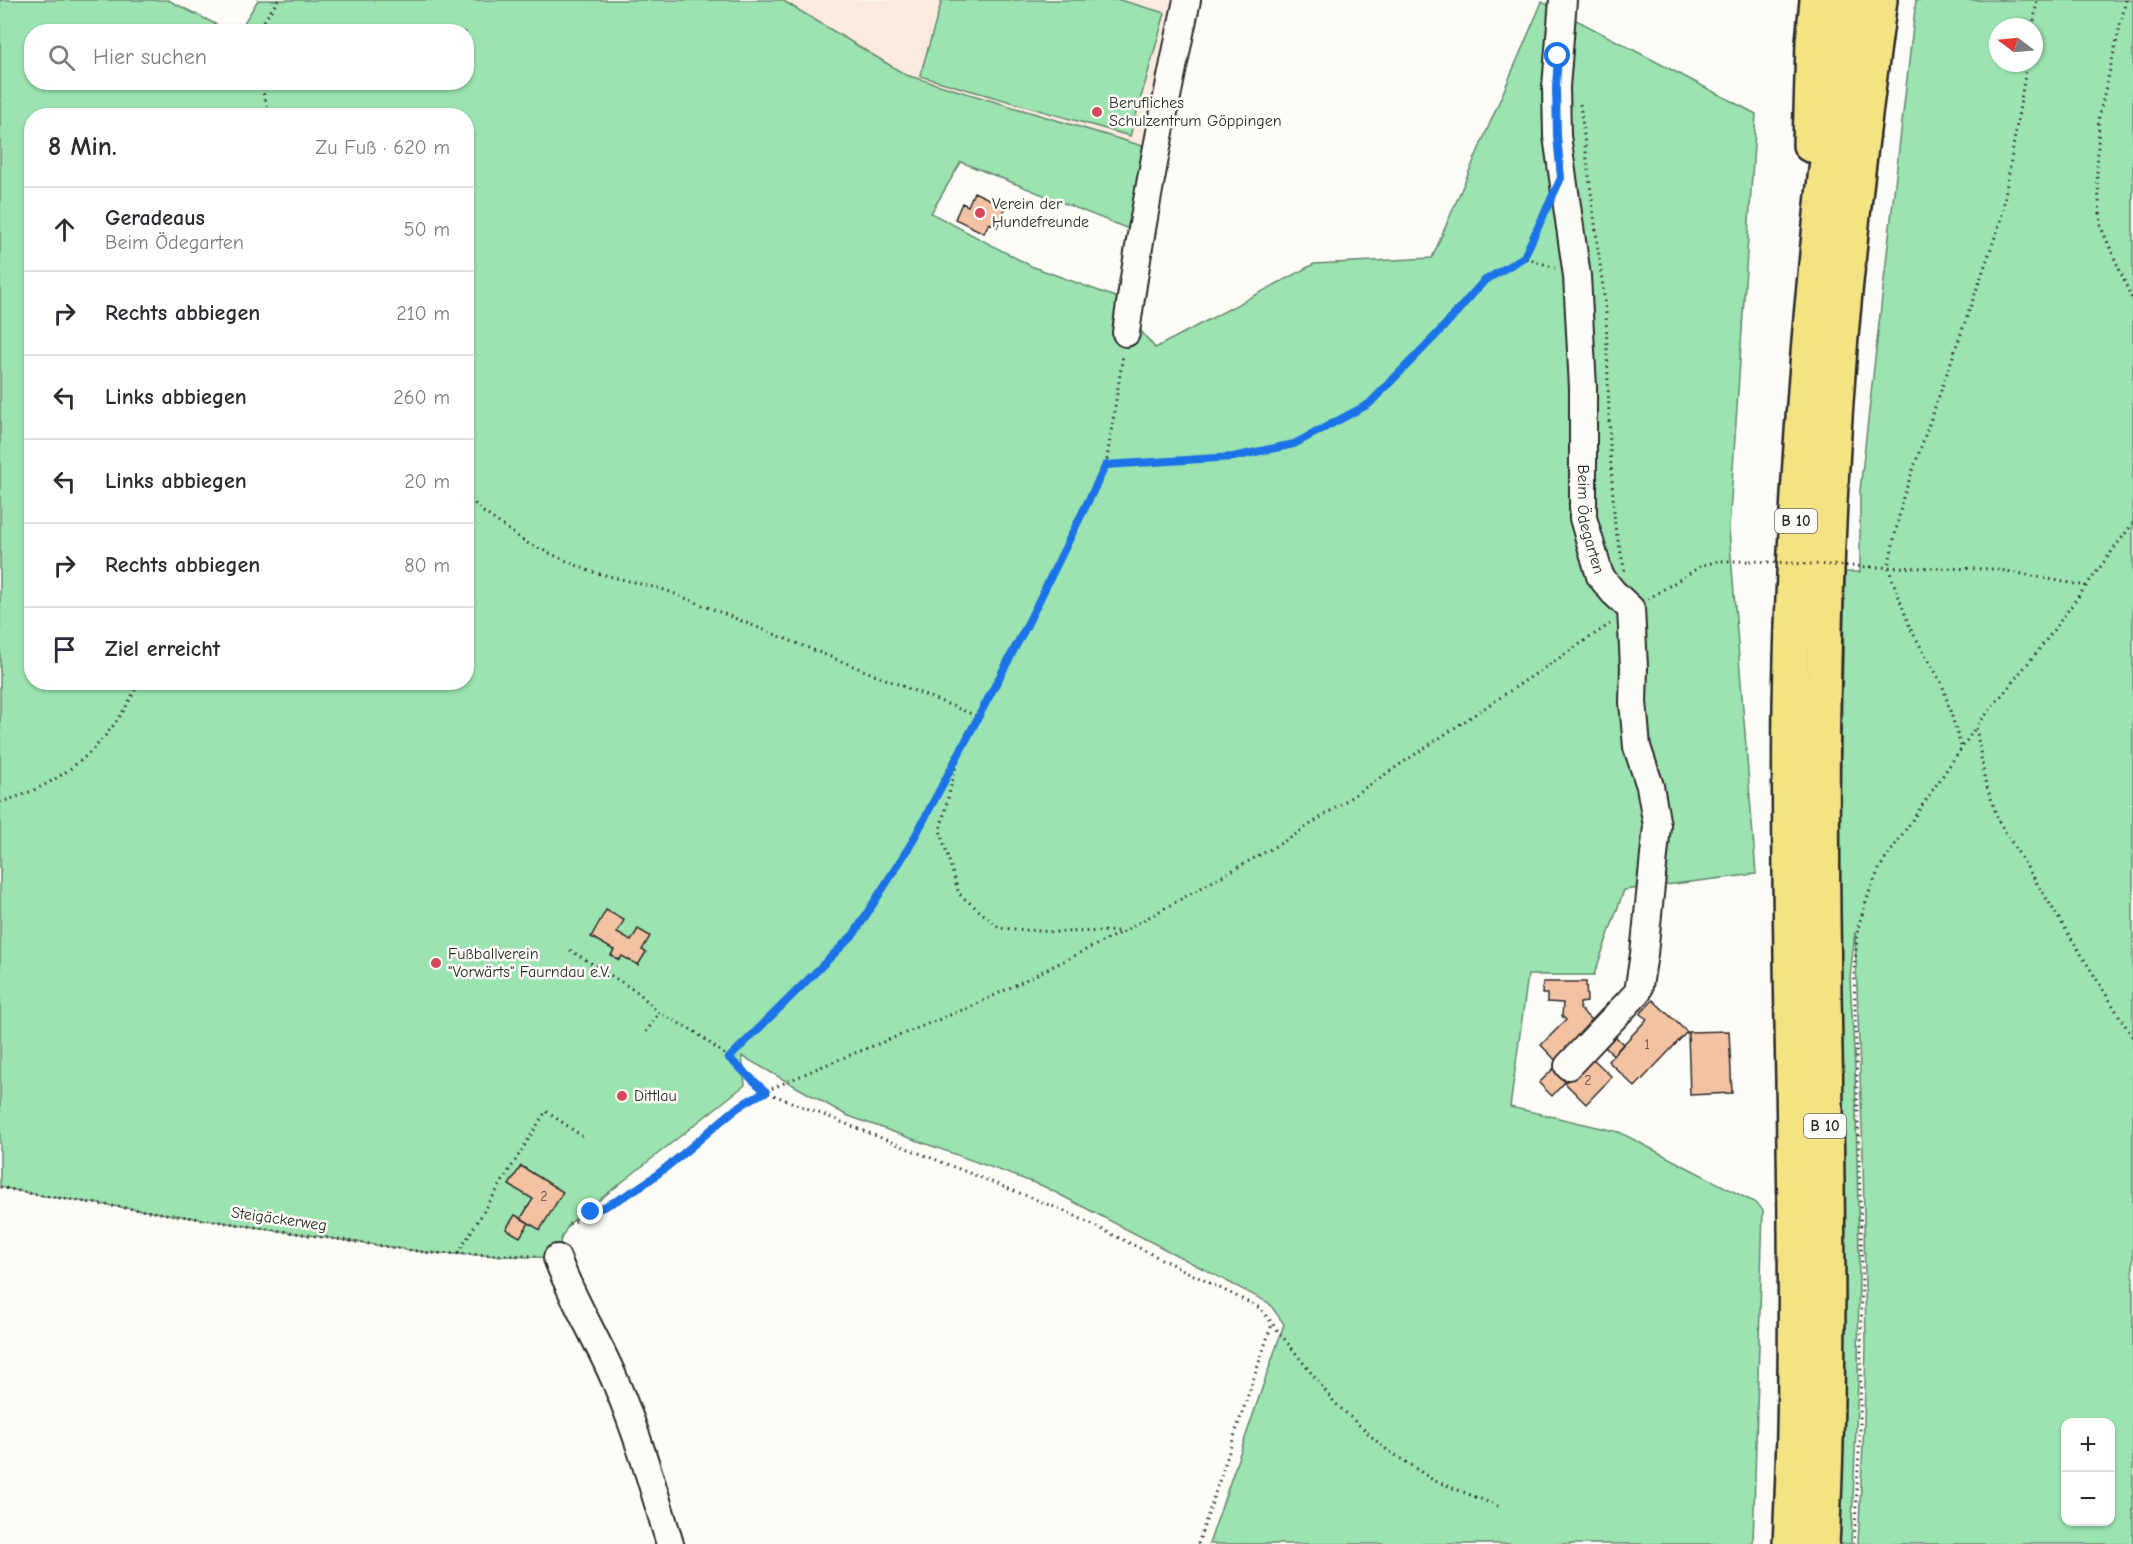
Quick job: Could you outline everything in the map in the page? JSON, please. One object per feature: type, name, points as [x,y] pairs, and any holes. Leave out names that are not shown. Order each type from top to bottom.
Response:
[{"type":"highway","name":"B 10","points":[[1817,0],[1813,42],[1810,145],[1820,218]]},
{"type":"highway","name":"B 10","points":[[1790,1544],[1794,1459],[1795,1342],[1790,824],[1792,596],[1803,396],[1820,218],[1847,0]]},
{"type":"highway","name":"B 10","points":[[1822,1544],[1827,1456],[1828,1344],[1822,827],[1826,582],[1836,399],[1847,274],[1880,0]]},
{"type":"lane","points":[[1126,333],[1132,284],[1156,150],[1187,0]]},
{"type":"lane","name":"Beim Ödegarten","points":[[1563,0],[1556,87],[1557,136],[1561,178],[1577,276],[1583,388],[1582,518],[1600,576],[1631,609]]},
{"type":"lane","points":[[1568,1066],[1638,992],[1641,973],[1657,826],[1650,786],[1637,747],[1633,702],[1631,609]]},
{"type":"lane","points":[[557,1258],[616,1382],[648,1470],[670,1544]]},
{"type":"path","points":[[262,24],[278,0]]},
{"type":"path","points":[[2034,18],[2037,0]]},
{"type":"path","points":[[2126,0],[2099,117],[2097,173],[2101,227],[2133,301]]},
{"type":"path","points":[[1961,747],[1942,684],[1910,628],[1888,567],[1903,498],[2001,220],[2026,72]]},
{"type":"path","points":[[262,90],[268,108]]},
{"type":"path","points":[[1106,465],[1233,457],[1294,444],[1369,404],[1439,332],[1484,281],[1524,257],[1561,178]]},
{"type":"path","points":[[1524,257],[1577,276]]},
{"type":"path","points":[[729,1058],[854,934],[911,844],[1026,627],[1106,465],[1126,333]]},
{"type":"path","points":[[474,503],[527,543],[589,571],[665,590],[979,717]]},
{"type":"path","points":[[1854,1544],[1862,1349],[1860,1130],[1854,973],[1858,927],[1880,867],[1961,747],[2041,646],[2133,523]]},
{"type":"path","points":[[569,1224],[591,1212],[614,1204],[663,1171],[746,1100],[818,1068],[975,1005],[1124,931],[1290,838],[1631,609],[1703,565],[1719,561],[1750,561],[1871,567],[1995,569],[2086,586]]},
{"type":"path","points":[[0,802],[54,781],[95,749],[127,709],[136,690]]},
{"type":"path","points":[[1976,727],[1985,781],[1999,822],[2133,1038]]},
{"type":"path","points":[[958,757],[940,830],[958,894],[999,928],[1055,932],[1124,931]]},
{"type":"path","points":[[570,950],[639,993],[659,1014],[694,1031],[729,1058],[766,1092],[1067,1212],[1260,1308],[1335,1403],[1383,1447],[1433,1480],[1498,1506]]},
{"type":"path","points":[[646,1032],[659,1014]]},
{"type":"path","points":[[458,1254],[546,1111],[582,1137]]},
{"type":"path","name":"Steigäckerweg","points":[[0,1186],[38,1195],[430,1253],[529,1255],[557,1258]]},
{"type":"path","points":[[1198,1544],[1272,1324]]},
{"type":"shaded area","name":"Berufliches Schulzentrum Göppingen","points":[[782,0],[1184,0],[1156,150],[906,75]]},
{"type":"green space","points":[[0,0],[168,0],[215,24],[24,24],[24,90],[474,90],[474,24],[243,24],[258,0],[782,0],[906,75],[1156,150],[1141,234],[961,162],[931,213],[1031,266],[1121,299],[1128,315],[1155,348],[1314,264],[1432,258],[1542,2],[1756,114],[1729,530],[1756,874],[1624,890],[1594,975],[1528,975],[1510,1107],[1619,1132],[1754,1202],[1763,1210],[1753,1544],[1209,1544],[1284,1324],[1269,1303],[1043,1186],[846,1115],[742,1056],[745,1085],[569,1224],[561,1239],[557,1258],[430,1253],[38,1195],[0,1187]]},
{"type":"green space","name":"Berufliches Schulzentrum Göppingen","points":[[942,0],[1120,0],[1165,13],[1130,136],[920,76]]},
{"type":"green space","points":[[1916,0],[2133,0],[2133,1544],[1858,1544],[1866,1345],[1863,1156],[1855,932],[1850,977],[1855,1070],[1859,1253],[1858,1382],[1851,1544],[1839,1544],[1845,1341],[1839,948],[1841,733],[1845,572],[1860,572],[1860,490]]},
{"type":"building","name":"Verein der Hundefreunde","points":[[974,192],[1006,207],[997,227],[989,223],[984,233],[955,219],[962,203],[968,206]]},
{"type":"building","points":[[606,910],[624,920],[617,933],[631,941],[638,929],[650,936],[642,950],[646,952],[638,965],[622,956],[619,960],[611,955],[614,950],[591,937]]},
{"type":"building","points":[[1543,982],[1586,982],[1587,1002],[1580,1003],[1580,1009],[1596,1025],[1558,1063],[1541,1045],[1566,1020],[1562,1016],[1563,1003],[1547,1002],[1547,994],[1542,994]]},
{"type":"building","points":[[1653,1000],[1687,1032],[1635,1087],[1608,1061],[1647,1019],[1640,1014]]},
{"type":"building","points":[[1729,1031],[1732,1093],[1690,1095],[1688,1032]]},
{"type":"building","points":[[1613,1034],[1623,1044],[1613,1055],[1603,1045]]},
{"type":"building","points":[[1591,1057],[1612,1077],[1586,1104],[1565,1083]]},
{"type":"building","points":[[1553,1069],[1565,1082],[1552,1096],[1539,1083]]},
{"type":"building","points":[[521,1166],[563,1192],[540,1230],[521,1218],[533,1199],[509,1185]]},
{"type":"building","points":[[515,1215],[529,1223],[520,1237],[506,1229]]},
{"type":"place","name":"Berufliches Schulzentrum Göppingen","points":[[1097,112]]},
{"type":"place","name":"Verein der Hundefreunde","points":[[980,213]]},
{"type":"place","name":"Fußballverein \"Vorwärts\" Faurndau e.V.","points":[[436,963]]},
{"type":"place","name":"Dittlau","points":[[622,1096]]},
{"type":"route","points":[[591,1212],[614,1204],[663,1171],[746,1100],[766,1092],[729,1058],[854,934],[911,844],[1026,627],[1106,465],[1233,457],[1294,444],[1369,404],[1439,332],[1484,281],[1524,257],[1561,178],[1557,136],[1558,56]]}]
